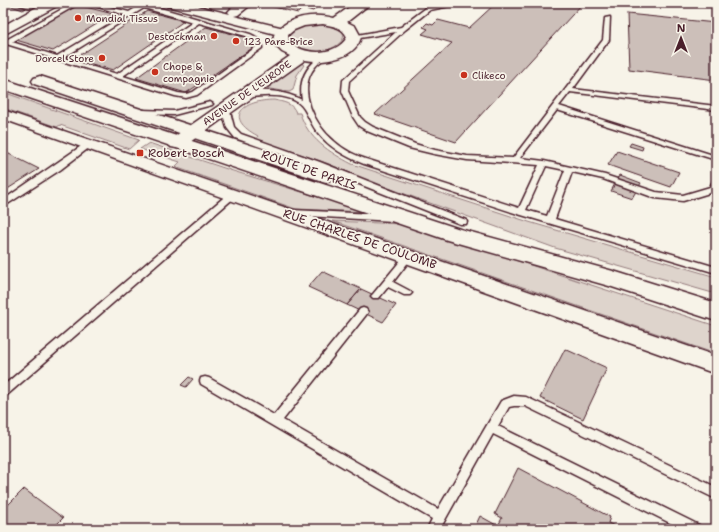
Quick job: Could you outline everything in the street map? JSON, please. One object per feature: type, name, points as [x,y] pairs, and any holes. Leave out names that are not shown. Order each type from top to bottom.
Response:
[{"type":"main road","points":[[336,22],[364,3]]},
{"type":"main road","points":[[316,20],[336,22],[350,30],[354,37],[348,47],[338,52],[325,56],[302,55],[286,49],[281,43],[281,35],[286,29],[302,22],[316,20]]},
{"type":"main road","name":"AVENUE DE L'EUROPE","points":[[179,135],[218,106],[286,49]]},
{"type":"main road","name":"AVENUE DE L'EUROPE","points":[[218,106],[240,98],[302,55]]},
{"type":"main road","name":"ROUTE DE PARIS","points":[[3,68],[134,111],[179,135],[407,219],[454,235],[613,279],[716,312]]},
{"type":"main road","name":"ROUTE DE PARIS","points":[[3,84],[179,135],[463,222],[613,279]]},
{"type":"street","points":[[4,38],[53,3]]},
{"type":"street","points":[[171,3],[286,29]]},
{"type":"street","points":[[198,3],[234,12],[286,29]]},
{"type":"street","points":[[234,12],[247,3]]},
{"type":"street","name":"RUE CHARLES DE COULOMB","points":[[3,114],[716,365]]},
{"type":"lane","points":[[4,38],[77,3]]},
{"type":"lane","points":[[88,3],[129,14]]},
{"type":"lane","points":[[462,3],[428,9],[403,29],[346,80],[345,90],[357,117],[362,124],[392,138],[434,152],[467,158],[544,163],[569,170],[605,177],[655,195],[683,198],[713,189],[716,183]]},
{"type":"lane","points":[[4,38],[58,58],[177,95],[186,96],[195,94],[259,48],[259,44],[255,38],[141,5],[58,58]]},
{"type":"lane","points":[[515,160],[606,40],[608,18]]},
{"type":"lane","points":[[118,77],[198,21]]},
{"type":"lane","points":[[354,37],[403,29]]},
{"type":"lane","points":[[325,56],[315,62],[306,77],[304,96],[310,116],[322,136],[341,150],[355,157],[521,212],[716,270]]},
{"type":"lane","points":[[568,90],[716,108]]},
{"type":"lane","points":[[240,98],[258,94],[279,94],[294,98],[307,107]]},
{"type":"lane","points":[[134,111],[174,113],[218,106],[231,128],[238,136],[317,164],[463,222]]},
{"type":"lane","points":[[555,107],[716,158]]},
{"type":"lane","points":[[3,204],[90,144]]},
{"type":"lane","points":[[521,212],[544,163]]},
{"type":"lane","points":[[550,220],[569,170]]},
{"type":"lane","points":[[3,392],[232,195]]},
{"type":"lane","points":[[283,213],[407,219]]},
{"type":"lane","points":[[376,296],[409,256]]},
{"type":"lane","points":[[388,282],[407,293]]},
{"type":"lane","points":[[275,422],[363,312]]},
{"type":"lane","points":[[204,381],[440,517]]},
{"type":"lane","points":[[433,529],[505,404],[514,401],[526,402],[716,493]]},
{"type":"lane","points":[[491,428],[516,439],[695,529]]},
{"type":"shaded area","points":[[318,23],[334,26],[342,31],[343,37],[340,43],[332,48],[322,51],[310,52],[299,49],[288,42],[287,37],[292,29]]},
{"type":"shaded area","points":[[298,63],[304,65],[297,75],[293,90],[289,92],[264,88]]},
{"type":"shaded area","points":[[3,92],[139,140],[129,149],[60,125],[57,127],[3,108]]},
{"type":"shaded area","points":[[274,100],[281,101],[293,107],[296,113],[300,113],[308,130],[320,144],[335,155],[352,164],[529,222],[716,277],[716,294],[555,248],[366,180],[329,164],[256,139],[258,136],[247,129],[241,122],[239,116],[241,111],[246,106],[254,103]]},
{"type":"shaded area","points":[[149,143],[233,171],[367,212],[296,209],[175,167],[180,162],[140,149]]},
{"type":"shaded area","points":[[332,221],[403,224],[716,326],[716,354]]},
{"type":"building","points":[[3,3],[10,3],[26,8],[23,10]]},
{"type":"building","points":[[10,3],[42,3],[32,9]]},
{"type":"building","points":[[258,3],[326,3],[321,8],[317,7],[313,11],[303,8],[298,13]]},
{"type":"building","points":[[496,3],[583,3],[456,142],[375,114],[452,43],[422,34],[428,29],[423,27],[427,23],[433,25],[438,20],[469,28]]},
{"type":"building","points":[[78,5],[113,14],[53,51],[16,40]]},
{"type":"building","points":[[147,11],[184,21],[113,70],[74,59]]},
{"type":"building","points":[[627,14],[716,23],[716,80],[629,69]]},
{"type":"building","points":[[206,27],[248,38],[254,47],[186,93],[136,78]]},
{"type":"building","points":[[631,143],[643,147],[642,150],[629,146]]},
{"type":"building","points":[[3,151],[39,169],[6,190],[3,189]]},
{"type":"building","points":[[617,151],[679,172],[671,187],[608,165]]},
{"type":"building","points":[[620,175],[641,183],[632,198],[611,191]]},
{"type":"building","points":[[322,271],[361,289],[347,305],[308,287]]},
{"type":"building","points":[[361,289],[396,305],[383,322],[347,305]]},
{"type":"building","points":[[565,349],[607,368],[583,419],[540,398]]},
{"type":"building","points":[[189,377],[193,379],[186,387],[181,385]]},
{"type":"building","points":[[518,468],[610,517],[608,523],[621,529],[474,529],[480,516],[498,526],[502,518],[495,514]]},
{"type":"building","points":[[24,489],[63,518],[52,529],[3,529],[3,510]]},
{"type":"place","name":"Mondial Tissus","points":[[78,18]]},
{"type":"place","name":"Destockman","points":[[214,36]]},
{"type":"place","name":"123 Pare-Brice","points":[[236,41]]},
{"type":"place","name":"Dorcel Store","points":[[102,58]]},
{"type":"place","name":"Chope & compagnie","points":[[155,72]]},
{"type":"place","name":"Clikeco","points":[[464,75]]},
{"type":"place","name":"Robert Bosch","points":[[140,153]]}]
